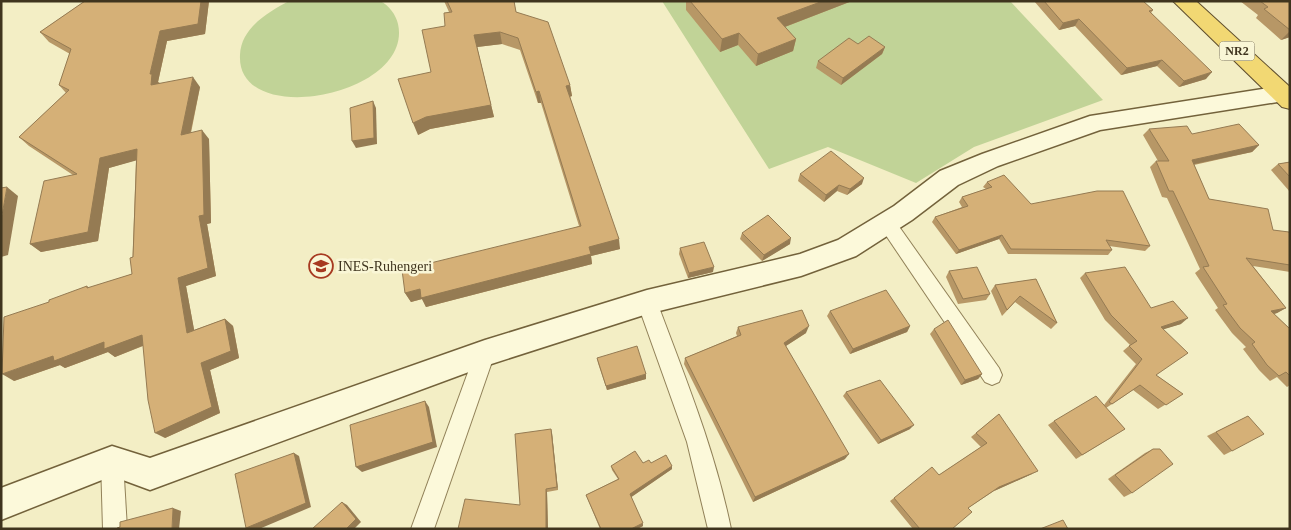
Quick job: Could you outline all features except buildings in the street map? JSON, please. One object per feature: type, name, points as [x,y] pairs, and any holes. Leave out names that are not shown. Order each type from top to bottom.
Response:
[{"type":"highway","name":"NR2","points":[[1184,1],[1287,96]]},
{"type":"main road","points":[[1,504],[112,461],[150,474],[246,438],[485,354],[647,302],[802,265],[847,248],[887,223],[949,178],[990,160],[1098,122],[1287,96]]},
{"type":"street","points":[[887,223],[992,375]]},
{"type":"street","points":[[647,302],[704,458],[720,529]]},
{"type":"street","points":[[422,529],[485,354]]},
{"type":"street","points":[[112,461],[115,529]]},
{"type":"green space","points":[[289,1],[380,1],[394,14],[398,24],[396,49],[379,70],[354,85],[324,95],[292,97],[265,92],[246,78],[240,55],[241,45],[250,29],[257,22]]},
{"type":"green space","points":[[662,1],[1010,1],[1103,100],[974,147],[916,183],[828,147],[769,169]]},
{"type":"place","name":"INES-Ruhengeri","points":[[321,266]]}]
